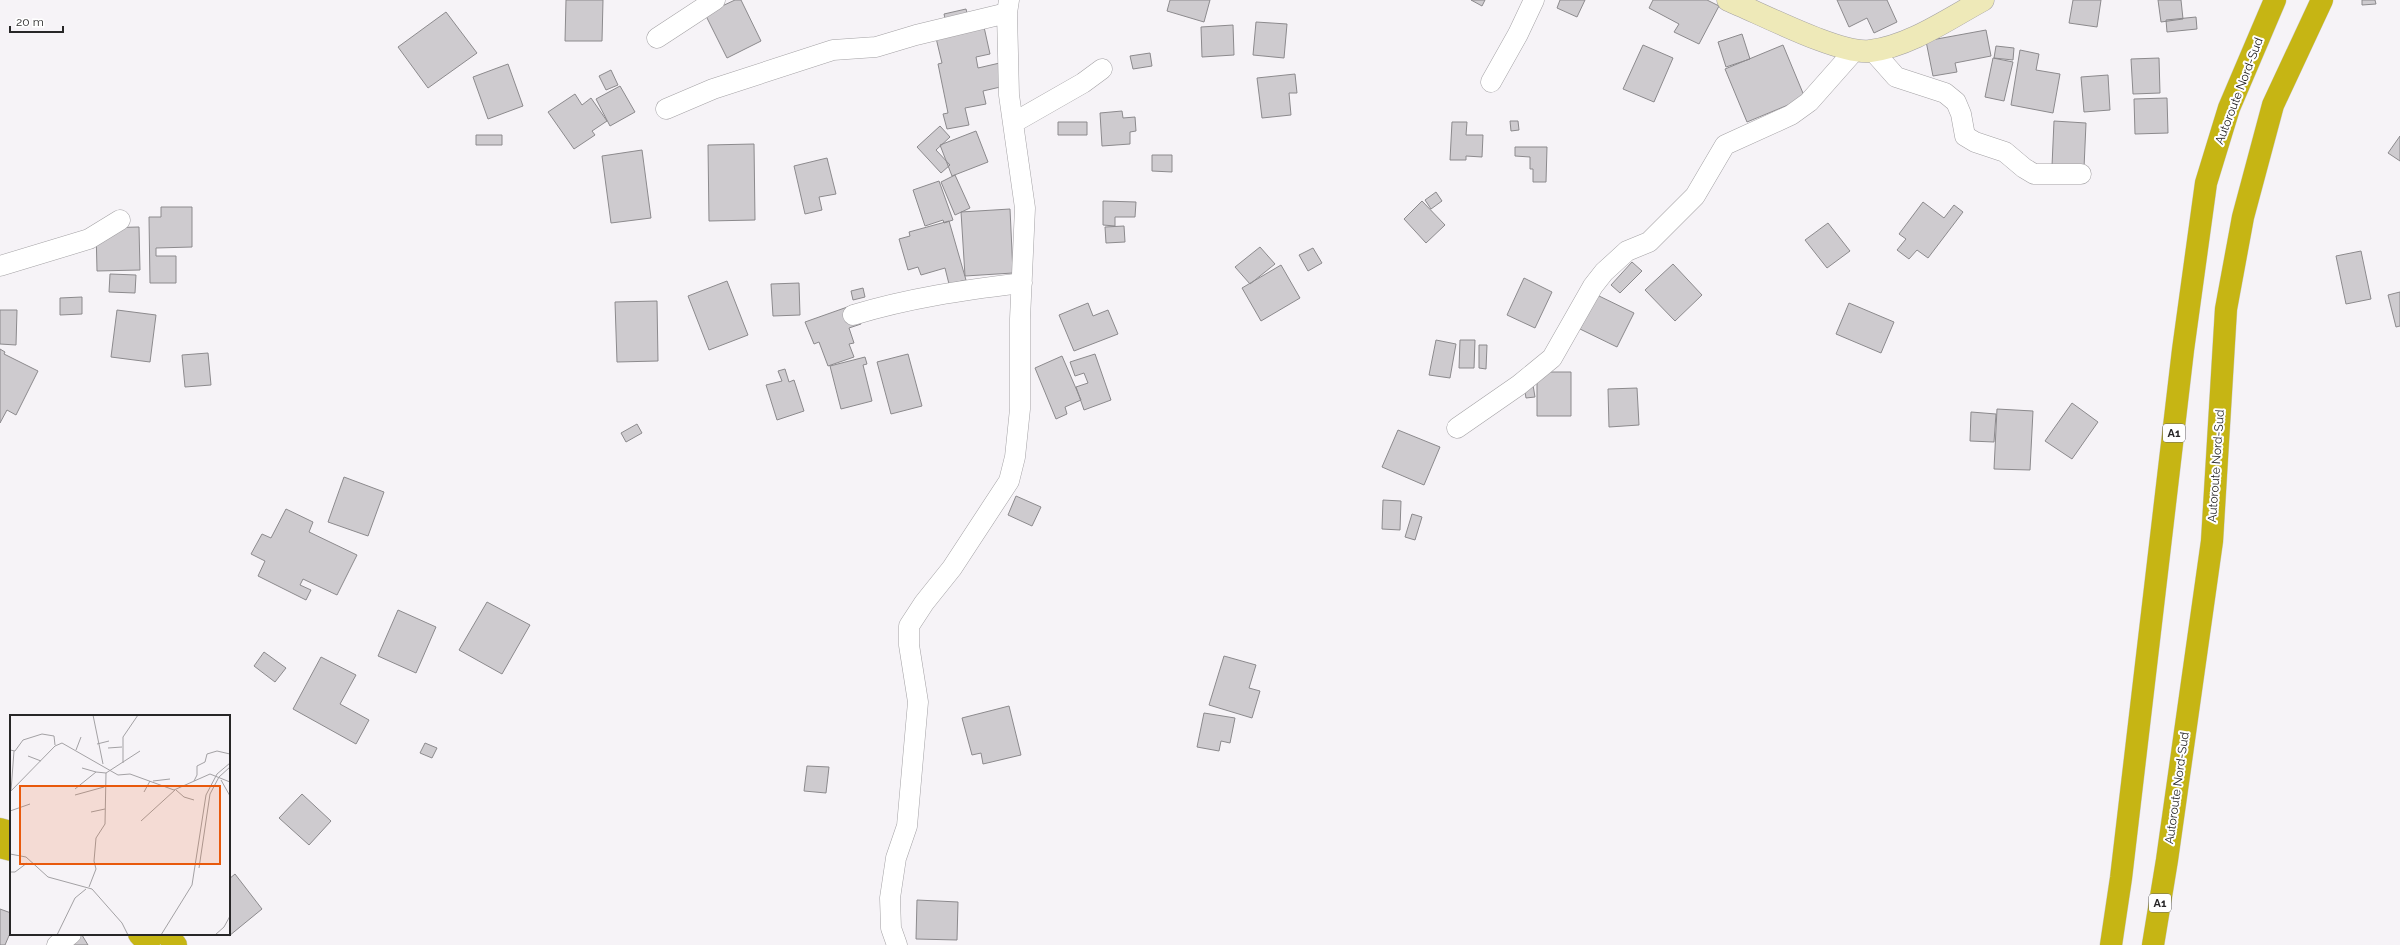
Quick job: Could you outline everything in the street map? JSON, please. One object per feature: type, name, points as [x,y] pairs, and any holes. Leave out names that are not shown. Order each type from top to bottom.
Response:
[{"type":"highway","name":"Autoroute Nord-Sud","points":[[2111,945],[2121,878],[2182,358],[2206,183],[2229,108],[2275,0]]},
{"type":"highway","name":"Autoroute Nord-Sud","points":[[2153,945],[2167,860],[2212,541],[2226,309],[2243,217],[2273,105],[2322,0]]},
{"type":"highway","points":[[0,828],[10,832]]},
{"type":"highway","points":[[0,846],[10,850]]},
{"type":"highway","points":[[140,935],[149,945]]},
{"type":"highway","points":[[167,935],[176,945]]},
{"type":"street","points":[[657,38],[715,0]]},
{"type":"street","points":[[1491,82],[1518,34],[1534,0]]},
{"type":"street","points":[[1728,0],[1841,49],[1864,50],[1907,41],[1983,0]]},
{"type":"street","points":[[666,109],[713,89],[833,50],[876,47],[1008,7],[1010,95],[1025,208],[1020,409],[1015,457],[1009,481],[952,568],[924,603],[909,626],[909,645],[918,702],[907,826],[896,858],[890,898],[892,928],[897,945]]},
{"type":"street","points":[[1864,50],[1896,77],[1945,93],[1956,102],[1961,114],[1965,136],[1976,142],[2005,152],[2024,168],[2034,174],[2081,174]]},
{"type":"street","points":[[1456,428],[1519,385],[1552,358],[1593,286],[1604,272],[1627,251],[1649,242],[1695,196],[1725,144],[1791,115],[1809,102],[1864,50]]},
{"type":"street","points":[[1014,123],[1102,70]]},
{"type":"street","points":[[0,266],[89,239],[120,220]]},
{"type":"street","points":[[853,314],[902,300],[1022,283]]},
{"type":"street","points":[[57,945],[70,935]]},
{"type":"building","points":[[566,0],[603,0],[602,41],[565,41]]},
{"type":"building","points":[[735,0],[741,0],[761,41],[727,58],[705,14]]},
{"type":"building","points":[[1170,0],[1210,0],[1204,22],[1167,11]]},
{"type":"building","points":[[1471,0],[1485,0],[1482,6]]},
{"type":"building","points":[[1560,0],[1585,0],[1577,17],[1557,8]]},
{"type":"building","points":[[1653,0],[1707,0],[1719,6],[1699,44],[1674,32],[1679,24],[1649,8]]},
{"type":"building","points":[[1837,0],[1887,0],[1897,22],[1874,33],[1867,18],[1849,27]]},
{"type":"building","points":[[2073,0],[2101,0],[2097,27],[2069,23]]},
{"type":"building","points":[[2158,0],[2181,0],[2183,19],[2161,22]]},
{"type":"building","points":[[2362,0],[2375,0],[2376,4],[2362,5]]},
{"type":"building","points":[[966,9],[969,21],[982,18],[990,54],[976,57],[978,68],[1004,62],[1009,85],[983,91],[986,104],[965,108],[969,125],[947,129],[943,114],[948,113],[938,64],[942,63],[936,38],[949,35],[944,14]]},
{"type":"building","points":[[446,12],[477,53],[428,88],[398,47]]},
{"type":"building","points":[[2196,17],[2197,29],[2167,32],[2166,20]]},
{"type":"building","points":[[1256,22],[1287,24],[1284,58],[1253,55]]},
{"type":"building","points":[[1233,25],[1234,55],[1202,57],[1201,27]]},
{"type":"building","points":[[1986,30],[1991,56],[1955,63],[1957,72],[1933,76],[1926,41]]},
{"type":"building","points":[[1742,34],[1750,59],[1726,67],[1718,42]]},
{"type":"building","points":[[1643,45],[1673,58],[1654,102],[1623,89]]},
{"type":"building","points":[[1783,45],[1805,98],[1747,122],[1725,69]]},
{"type":"building","points":[[1996,46],[2014,48],[2013,60],[1994,58]]},
{"type":"building","points":[[2020,50],[2039,54],[2036,70],[2060,74],[2053,113],[2011,105]]},
{"type":"building","points":[[1150,53],[1152,66],[1133,69],[1130,56]]},
{"type":"building","points":[[1993,58],[2013,62],[2004,101],[1985,97]]},
{"type":"building","points":[[2159,58],[2160,93],[2133,94],[2131,59]]},
{"type":"building","points":[[508,64],[523,106],[488,119],[473,77]]},
{"type":"building","points":[[611,70],[618,85],[606,90],[599,76]]},
{"type":"building","points":[[1295,74],[1297,93],[1289,93],[1291,115],[1262,118],[1257,78]]},
{"type":"building","points":[[2108,75],[2110,110],[2084,112],[2081,77]]},
{"type":"building","points":[[620,86],[635,112],[610,126],[596,99]]},
{"type":"building","points":[[575,94],[582,105],[591,98],[607,121],[592,131],[595,135],[574,149],[548,112]]},
{"type":"building","points":[[2167,98],[2168,133],[2135,134],[2134,99]]},
{"type":"building","points":[[1122,111],[1123,118],[1135,117],[1136,131],[1130,132],[1130,144],[1102,146],[1100,113]]},
{"type":"building","points":[[1510,121],[1518,121],[1519,130],[1511,131]]},
{"type":"building","points":[[2054,121],[2086,123],[2084,168],[2052,166]]},
{"type":"building","points":[[1058,122],[1087,122],[1087,135],[1058,135]]},
{"type":"building","points":[[1452,122],[1467,122],[1466,135],[1483,135],[1482,157],[1466,156],[1466,160],[1450,160]]},
{"type":"building","points":[[940,126],[950,137],[936,150],[950,165],[941,173],[917,147]]},
{"type":"building","points":[[976,131],[988,162],[952,176],[940,145]]},
{"type":"building","points":[[476,135],[502,135],[502,145],[476,145]]},
{"type":"building","points":[[2400,136],[2400,161],[2388,153]]},
{"type":"building","points":[[754,144],[755,220],[709,221],[708,145]]},
{"type":"building","points":[[1515,147],[1547,147],[1546,182],[1533,182],[1533,169],[1530,169],[1530,157],[1515,156]]},
{"type":"building","points":[[642,150],[651,218],[611,223],[602,156]]},
{"type":"building","points":[[1152,155],[1172,155],[1172,172],[1152,171]]},
{"type":"building","points":[[827,158],[836,194],[819,197],[822,210],[805,214],[794,166]]},
{"type":"building","points":[[955,175],[970,208],[955,215],[941,182]]},
{"type":"building","points":[[939,181],[953,220],[944,223],[943,220],[925,226],[913,190]]},
{"type":"building","points":[[1436,192],[1442,201],[1431,209],[1425,200]]},
{"type":"building","points":[[1103,201],[1136,202],[1135,217],[1115,217],[1115,226],[1103,225]]},
{"type":"building","points":[[1422,201],[1445,225],[1426,243],[1404,219]]},
{"type":"building","points":[[1923,202],[1944,218],[1954,205],[1963,212],[1928,258],[1917,250],[1909,259],[1897,250],[1906,239],[1899,234]]},
{"type":"building","points":[[161,207],[192,207],[192,247],[156,248],[156,256],[176,256],[176,283],[150,283],[149,217],[161,217]]},
{"type":"building","points":[[1010,209],[1013,273],[965,276],[961,212]]},
{"type":"building","points":[[949,221],[966,280],[949,284],[945,268],[921,275],[918,267],[908,270],[899,239],[910,236],[909,232]]},
{"type":"building","points":[[1828,223],[1850,251],[1827,268],[1805,240]]},
{"type":"building","points":[[1124,226],[1125,242],[1106,243],[1105,227]]},
{"type":"building","points":[[139,227],[140,270],[97,271],[96,228]]},
{"type":"building","points":[[1260,247],[1275,264],[1250,284],[1235,267]]},
{"type":"building","points":[[1313,248],[1322,263],[1308,271],[1299,255]]},
{"type":"building","points":[[2361,251],[2371,299],[2346,304],[2336,256]]},
{"type":"building","points":[[1632,262],[1642,271],[1620,293],[1611,285]]},
{"type":"building","points":[[1673,264],[1702,295],[1675,321],[1645,290]]},
{"type":"building","points":[[1281,265],[1300,298],[1261,321],[1242,288]]},
{"type":"building","points":[[110,274],[136,275],[135,293],[109,292]]},
{"type":"building","points":[[1524,278],[1552,292],[1535,328],[1507,315]]},
{"type":"building","points":[[727,281],[748,335],[709,350],[688,296]]},
{"type":"building","points":[[799,283],[800,315],[773,316],[771,284]]},
{"type":"building","points":[[863,288],[865,297],[853,300],[851,291]]},
{"type":"building","points":[[2400,292],[2400,326],[2396,327],[2388,295]]},
{"type":"building","points":[[1597,295],[1634,313],[1617,347],[1580,329]]},
{"type":"building","points":[[82,297],[82,314],[60,315],[60,298]]},
{"type":"building","points":[[657,301],[658,361],[617,362],[615,302]]},
{"type":"building","points":[[1088,303],[1093,316],[1108,310],[1118,334],[1074,351],[1059,315]]},
{"type":"building","points":[[1849,303],[1894,322],[1881,353],[1836,334]]},
{"type":"building","points":[[853,305],[861,324],[849,328],[854,343],[849,344],[854,357],[828,366],[819,342],[814,344],[805,322]]},
{"type":"building","points":[[0,310],[17,310],[16,345],[0,344]]},
{"type":"building","points":[[117,310],[156,315],[150,362],[111,357]]},
{"type":"building","points":[[1436,340],[1456,344],[1450,378],[1429,375]]},
{"type":"building","points":[[1460,340],[1475,340],[1474,368],[1459,368]]},
{"type":"building","points":[[1479,345],[1487,345],[1486,369],[1479,368]]},
{"type":"building","points":[[0,349],[5,352],[4,354],[38,371],[16,415],[7,410],[0,423]]},
{"type":"building","points":[[208,353],[211,385],[185,387],[182,355]]},
{"type":"building","points":[[908,354],[922,406],[891,414],[877,362]]},
{"type":"building","points":[[1095,354],[1111,400],[1084,410],[1076,387],[1088,383],[1084,373],[1075,376],[1070,362]]},
{"type":"building","points":[[1062,356],[1081,400],[1065,407],[1067,414],[1056,419],[1035,368]]},
{"type":"building","points":[[865,357],[867,364],[863,365],[872,401],[841,409],[830,366]]},
{"type":"building","points":[[785,369],[789,382],[794,380],[804,411],[777,420],[766,385],[782,381],[778,371]]},
{"type":"building","points":[[1537,372],[1571,372],[1571,416],[1537,416]]},
{"type":"building","points":[[1532,379],[1535,397],[1526,398],[1523,380]]},
{"type":"building","points":[[1637,388],[1639,425],[1609,427],[1608,389]]},
{"type":"building","points":[[2072,403],[2098,422],[2072,459],[2045,441]]},
{"type":"building","points":[[1997,409],[2033,411],[2030,470],[1994,469]]},
{"type":"building","points":[[1971,412],[1996,414],[1994,442],[1970,441]]},
{"type":"building","points":[[637,424],[642,433],[626,442],[621,433]]},
{"type":"building","points":[[1398,430],[1440,447],[1424,485],[1382,467]]},
{"type":"building","points":[[344,477],[384,492],[368,536],[328,522]]},
{"type":"building","points":[[1016,496],[1041,507],[1032,526],[1008,515]]},
{"type":"building","points":[[1383,500],[1401,501],[1400,530],[1382,529]]},
{"type":"building","points":[[286,509],[313,522],[309,532],[357,555],[337,595],[303,579],[300,585],[311,590],[306,600],[258,576],[265,561],[251,554],[262,534],[271,538]]},
{"type":"building","points":[[1412,514],[1422,517],[1415,540],[1405,537]]},
{"type":"building","points":[[487,602],[530,625],[502,674],[459,650]]},
{"type":"building","points":[[398,610],[436,627],[416,673],[378,656]]},
{"type":"building","points":[[264,652],[286,668],[275,682],[254,666]]},
{"type":"building","points":[[1224,656],[1256,665],[1249,688],[1260,691],[1252,718],[1209,705]]},
{"type":"building","points":[[321,657],[356,675],[340,704],[369,720],[356,744],[293,709]]},
{"type":"building","points":[[1009,706],[1021,755],[983,764],[981,753],[972,755],[962,718]]},
{"type":"building","points":[[1204,713],[1235,718],[1230,743],[1221,741],[1219,751],[1197,747]]},
{"type":"building","points":[[425,743],[437,748],[432,758],[420,753]]},
{"type":"building","points":[[807,766],[829,767],[826,793],[804,791]]},
{"type":"building","points":[[302,794],[331,821],[309,845],[279,818]]},
{"type":"building","points":[[235,874],[262,909],[229,936],[230,935],[230,878]]},
{"type":"building","points":[[917,900],[958,902],[957,940],[916,939]]},
{"type":"building","points":[[0,909],[10,913],[10,933],[5,945],[0,945]]},
{"type":"building","points":[[82,935],[88,945],[66,945]]}]
